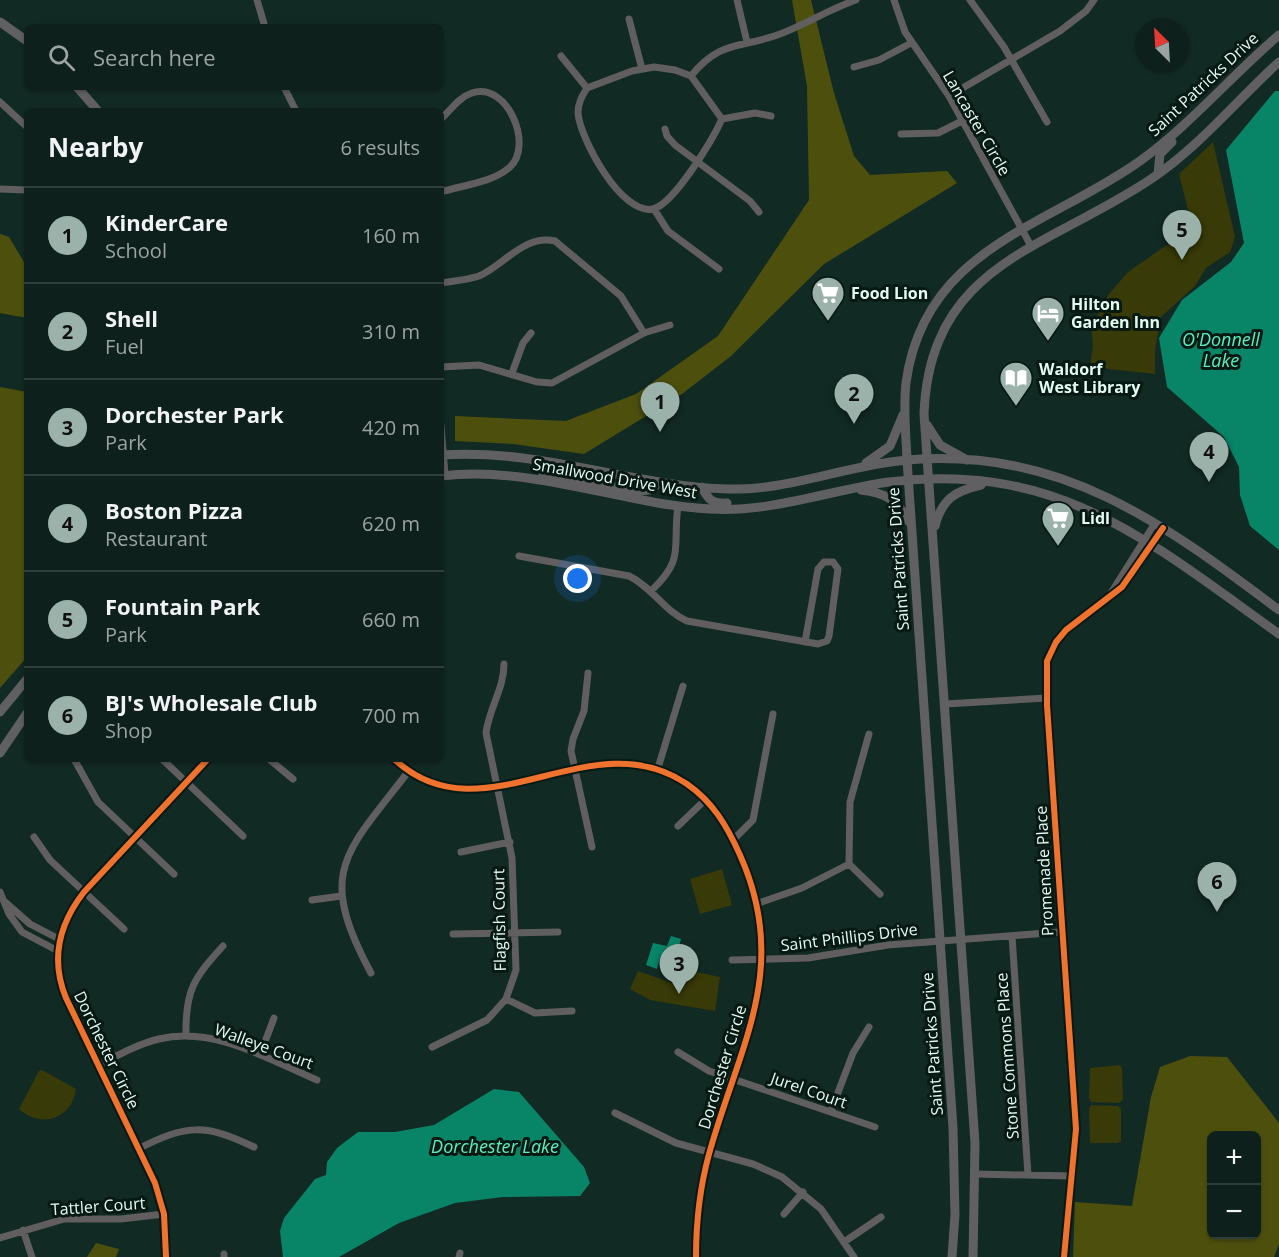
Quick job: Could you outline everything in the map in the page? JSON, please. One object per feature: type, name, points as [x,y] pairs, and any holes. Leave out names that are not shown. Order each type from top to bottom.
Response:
[{"type":"main road","points":[[0,22],[24,39]]},
{"type":"main road","name":"Saint Patricks Drive","points":[[952,1257],[955,1215],[953,1128],[907,460],[905,410],[907,380],[914,348],[934,304],[968,265],[1022,228],[1140,161],[1199,113],[1279,35]]},
{"type":"main road","points":[[973,1257],[975,1174],[924,414],[925,394],[933,355],[956,308],[977,284],[1000,264],[1118,200],[1158,174],[1192,146],[1279,62]]},
{"type":"main road","points":[[80,90],[95,108]]},
{"type":"main road","points":[[1158,174],[1160,154],[1198,120],[1199,113]]},
{"type":"main road","points":[[856,468],[877,458],[890,446],[905,410]]},
{"type":"main road","points":[[924,414],[929,429],[940,445],[969,461]]},
{"type":"main road","name":"Smallwood Drive West","points":[[444,455],[532,457],[660,483],[750,488],[907,460],[969,461],[1005,465],[1058,477],[1124,504],[1159,525],[1279,610]]},
{"type":"main road","points":[[507,474],[555,475],[638,491],[649,490],[660,483]]},
{"type":"main road","name":"Smallwood Drive West","points":[[444,476],[507,474],[539,478],[678,506],[722,509],[781,502],[849,488],[908,481],[991,482],[1036,490],[1080,505],[1148,542],[1279,634]]},
{"type":"main road","points":[[933,531],[940,509],[949,498],[964,488],[991,482]]},
{"type":"main road","points":[[702,487],[707,498],[713,503],[781,502]]},
{"type":"main road","points":[[849,488],[881,492],[894,500],[901,507],[911,527]]},
{"type":"main road","points":[[0,712],[24,683]]},
{"type":"main road","points":[[0,753],[24,717]]},
{"type":"street","points":[[257,0],[264,24]]},
{"type":"street","points":[[737,0],[747,42]]},
{"type":"street","points":[[691,76],[717,52],[779,34],[856,0]]},
{"type":"street","name":"Lancaster Circle","points":[[894,0],[900,21],[911,43],[949,96],[1031,246]]},
{"type":"street","points":[[949,96],[976,82],[1010,58],[1060,31],[1086,11],[1094,0]]},
{"type":"street","points":[[973,1],[1010,58],[1047,122]]},
{"type":"street","points":[[629,19],[642,69]]},
{"type":"street","points":[[854,67],[879,60],[911,43]]},
{"type":"street","points":[[561,56],[587,88]]},
{"type":"street","points":[[664,68],[691,76],[722,119],[696,162],[665,203],[654,209],[642,208],[625,197],[594,156],[578,115],[579,102],[587,88],[642,69],[664,68]]},
{"type":"street","points":[[286,90],[294,108]]},
{"type":"street","points":[[444,116],[468,94],[491,93],[506,106],[520,144],[515,160],[502,173],[444,191]]},
{"type":"street","points":[[0,102],[24,124]]},
{"type":"street","points":[[722,119],[755,114],[771,116]]},
{"type":"street","points":[[901,134],[938,133],[963,121]]},
{"type":"street","points":[[665,129],[671,141],[750,201],[759,212]]},
{"type":"street","points":[[0,189],[24,190]]},
{"type":"street","points":[[654,209],[668,231],[718,269]]},
{"type":"street","points":[[444,283],[480,275],[508,254],[542,240],[555,241],[615,291],[644,333]]},
{"type":"street","points":[[444,367],[472,364],[512,373],[537,382],[552,383],[644,333],[670,325]]},
{"type":"street","points":[[512,373],[523,343],[531,333]]},
{"type":"street","points":[[651,591],[667,575],[676,559],[675,529],[678,506]]},
{"type":"street","name":"Promenade Place","points":[[1064,1257],[1076,1129],[1061,932],[1047,698],[1047,661],[1052,648],[1066,630],[1108,598],[1115,582],[1159,525]]},
{"type":"street","points":[[519,556],[620,573],[636,579],[676,615],[687,621],[805,642],[821,644],[828,640],[838,569],[836,563],[824,562],[818,569],[805,642]]},
{"type":"street","name":"Flagfish Court","points":[[432,1047],[487,1020],[506,999],[516,970],[510,842],[486,733],[489,715],[503,681],[504,664]]},
{"type":"street","points":[[588,673],[584,711],[571,746],[592,847]]},
{"type":"street","points":[[658,768],[683,686]]},
{"type":"street","points":[[945,704],[1047,698]]},
{"type":"street","points":[[733,840],[753,820],[773,714]]},
{"type":"street","points":[[869,734],[850,802],[849,864],[880,894]]},
{"type":"street","points":[[76,762],[98,802],[174,874]]},
{"type":"street","points":[[165,762],[243,836]]},
{"type":"street","name":"Dorchester Circle","points":[[166,1257],[164,1214],[155,1183],[62,989],[58,951],[59,939],[67,917],[84,892],[205,762]]},
{"type":"street","points":[[273,762],[293,779]]},
{"type":"street","name":"Dorchester Circle","points":[[397,762],[408,772],[426,782],[451,789],[474,790],[575,768],[618,762],[658,768],[681,780],[706,799],[722,819],[747,872],[756,904],[762,960],[754,1018],[710,1152],[698,1214],[696,1257]]},
{"type":"street","points":[[371,973],[344,915],[341,896],[342,874],[355,841],[408,772]]},
{"type":"street","points":[[678,826],[706,799]]},
{"type":"street","points":[[34,837],[50,860],[124,929]]},
{"type":"street","points":[[461,852],[510,842]]},
{"type":"street","points":[[756,904],[802,888],[849,864]]},
{"type":"street","points":[[0,892],[9,914],[22,932],[58,951]]},
{"type":"street","points":[[312,900],[341,896]]},
{"type":"street","points":[[5,902],[30,924],[59,939]]},
{"type":"street","points":[[453,934],[558,932]]},
{"type":"street","name":"Saint Phillips Drive","points":[[732,960],[822,957],[888,945],[1061,932]]},
{"type":"street","name":"Stone Commons Place","points":[[1012,936],[1028,1175]]},
{"type":"street","points":[[186,1036],[186,1008],[190,989],[198,974],[223,946]]},
{"type":"street","points":[[506,999],[535,1013],[572,1011]]},
{"type":"street","points":[[260,1056],[274,1018]]},
{"type":"street","points":[[831,1111],[853,1053],[869,1027]]},
{"type":"street","name":"Walleye Court","points":[[99,1065],[148,1042],[186,1036],[222,1041],[317,1080]]},
{"type":"street","name":"Jurel Court","points":[[678,1052],[695,1064],[734,1079],[875,1127]]},
{"type":"street","points":[[615,1113],[667,1140],[769,1170],[803,1192],[821,1209],[854,1257]]},
{"type":"street","points":[[140,1148],[170,1134],[197,1129],[234,1137],[254,1147]]},
{"type":"street","points":[[975,1174],[1071,1176]]},
{"type":"street","points":[[784,1214],[803,1192]]},
{"type":"street","name":"Tattler Court","points":[[0,1238],[64,1219],[121,1219],[164,1214]]},
{"type":"street","points":[[844,1242],[881,1217]]},
{"type":"street","points":[[23,1230],[32,1257]]},
{"type":"shaded area","points":[[792,0],[811,0],[834,93],[854,156],[870,175],[947,171],[957,183],[824,264],[731,356],[682,394],[584,454],[513,444],[455,441],[455,416],[566,421],[636,394],[718,336],[809,200],[807,86]]},
{"type":"shaded area","points":[[1213,142],[1235,237],[1230,252],[1206,268],[1195,286],[1161,317],[1155,350],[1155,374],[1090,367],[1093,346],[1091,327],[1109,294],[1128,272],[1171,242],[1190,218],[1179,174]]},
{"type":"shaded area","points":[[0,234],[9,237],[24,262],[24,317],[0,313]]},
{"type":"shaded area","points":[[0,387],[24,391],[24,660],[0,688]]},
{"type":"shaded area","points":[[722,869],[732,905],[700,914],[690,879]]},
{"type":"shaded area","points":[[687,970],[720,977],[715,1011],[650,1000],[630,989],[638,971],[681,986]]},
{"type":"shaded area","points":[[1190,1056],[1227,1057],[1279,1123],[1279,1244],[1274,1257],[1073,1257],[1075,1202],[1132,1206],[1151,1097],[1160,1067]]},
{"type":"shaded area","points":[[1120,1065],[1123,1099],[1119,1103],[1091,1102],[1089,1098],[1090,1068]]},
{"type":"shaded area","points":[[42,1070],[76,1089],[68,1108],[54,1118],[37,1119],[19,1109],[39,1071]]},
{"type":"shaded area","points":[[1091,1105],[1118,1106],[1121,1109],[1121,1141],[1118,1143],[1090,1143],[1089,1109]]},
{"type":"shaded area","points":[[96,1243],[119,1249],[116,1257],[87,1257]]},
{"type":"water","name":"O'Donnell Lake","points":[[1275,91],[1279,91],[1279,550],[1250,526],[1240,495],[1239,467],[1224,437],[1167,387],[1159,338],[1182,300],[1231,262],[1244,243],[1226,150]]},
{"type":"water","points":[[671,936],[681,939],[675,962],[660,958],[657,969],[646,965],[653,943],[667,946]]},
{"type":"water","name":"Dorchester Lake","points":[[494,1089],[519,1092],[584,1167],[590,1183],[580,1196],[503,1197],[455,1203],[399,1223],[339,1257],[283,1257],[280,1231],[284,1218],[315,1179],[326,1175],[327,1162],[337,1148],[358,1132],[395,1132],[434,1125]]},
{"type":"cycle path","points":[[1064,1257],[1076,1129],[1047,705],[1047,661],[1056,642],[1066,630],[1122,587],[1163,528]]},
{"type":"cycle path","points":[[166,1257],[164,1214],[155,1183],[66,998],[61,984],[58,956],[63,929],[75,904],[84,892],[205,762]]},
{"type":"cycle path","points":[[399,762],[428,781],[464,789],[500,786],[575,769],[612,764],[650,767],[687,784],[696,791],[712,807],[730,834],[755,896],[761,935],[761,971],[755,1007],[703,1179],[696,1257]]},
{"type":"place","name":"Fountain Park","points":[[1182,260]]},
{"type":"place","name":"Food Lion","points":[[828,322]]},
{"type":"place","name":"Hilton Garden Inn","points":[[1048,342]]},
{"type":"place","name":"Waldorf West Library","points":[[1016,407]]},
{"type":"place","name":"Shell","points":[[854,424]]},
{"type":"place","name":"KinderCare","points":[[660,432]]},
{"type":"place","name":"Boston Pizza","points":[[1209,482]]},
{"type":"place","name":"Lidl","points":[[1058,547]]},
{"type":"place","name":"BJ's Wholesale Club","points":[[1217,912]]},
{"type":"place","name":"Dorchester Park","points":[[679,994]]}]
